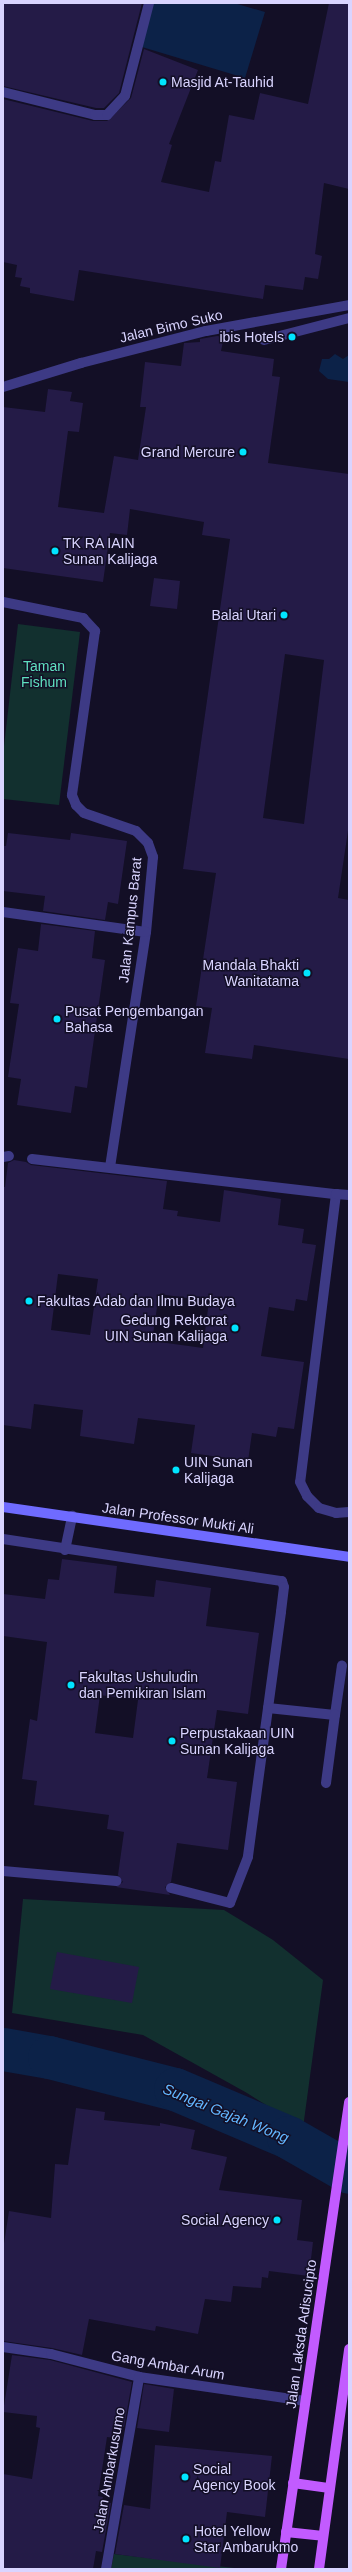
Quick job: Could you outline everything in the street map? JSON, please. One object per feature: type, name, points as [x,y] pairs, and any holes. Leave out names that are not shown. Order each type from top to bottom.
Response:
[{"type":"main road","name":"Jalan Professor Mukti Ali","points":[[3,1507],[349,1557]]},
{"type":"main road","name":"Jalan Laksda Adisucipto","points":[[280,2569],[349,2102]]},
{"type":"main road","points":[[319,2569],[349,2349]]},
{"type":"main road","points":[[293,2483],[330,2488]]},
{"type":"main road","points":[[286,2532],[324,2536]]},
{"type":"street","points":[[3,92],[95,115],[107,115],[125,96],[149,3]]},
{"type":"street","name":"Jalan Bimo Suko","points":[[3,387],[81,363],[206,331],[349,305]]},
{"type":"street","points":[[264,340],[349,318]]},
{"type":"street","name":"Jalan Kampus Barat","points":[[3,602],[83,618],[95,631],[72,794],[76,805],[84,813],[136,831],[148,843],[153,857],[146,932],[110,1166]]},
{"type":"street","points":[[3,912],[146,932]]},
{"type":"street","points":[[32,1159],[110,1166],[349,1195]]},
{"type":"street","points":[[336,1194],[300,1482],[307,1496],[319,1508],[336,1513],[349,1512]]},
{"type":"street","points":[[65,1550],[72,1516]]},
{"type":"street","points":[[3,1539],[65,1550],[282,1581],[284,1587],[248,1857],[230,1903],[170,1888]]},
{"type":"street","points":[[326,1783],[342,1665]]},
{"type":"street","points":[[268,1708],[335,1715]]},
{"type":"street","points":[[3,1871],[117,1881]]},
{"type":"street","name":"Gang Ambar Arum","points":[[3,2347],[51,2354],[139,2377],[305,2401]]},
{"type":"street","name":"Jalan Ambarkusumo","points":[[106,2569],[139,2377]]},
{"type":"green space","name":"Taman Fishum","points":[[18,624],[80,632],[59,805],[3,799],[3,755]]},
{"type":"green space","points":[[23,1899],[224,1910],[273,1940],[323,1980],[303,2128],[247,2093],[143,2035],[12,2013]]},
{"type":"green space","points":[[114,2554],[243,2569],[111,2569]]},
{"type":"water","points":[[151,3],[234,3],[265,12],[245,78],[142,47]]},
{"type":"water","points":[[335,354],[343,359],[349,355],[349,382],[328,379],[319,371],[322,359],[329,359]]},
{"type":"building","points":[[3,3],[142,3],[119,93],[104,108],[96,108],[3,86]]},
{"type":"building","points":[[329,3],[349,3],[349,189],[324,183],[315,254],[322,256],[318,279],[305,277],[303,290],[265,285],[263,299],[79,270],[74,301],[30,293],[30,288],[20,286],[22,278],[15,277],[17,265],[3,262],[3,99],[93,121],[107,121],[131,98],[144,49],[198,70],[169,144],[172,145],[161,182],[209,192],[215,161],[221,162],[229,115],[254,120],[260,93],[308,104]]},
{"type":"building","points":[[217,336],[224,337],[221,351],[274,359],[272,376],[280,377],[268,463],[349,474],[349,824],[338,898],[349,900],[349,1059],[254,1045],[252,1059],[205,1053],[212,1008],[196,1006],[216,873],[183,869],[230,539],[202,535],[204,522],[130,509],[127,535],[110,533],[103,582],[3,568],[3,407],[45,412],[48,389],[72,392],[70,401],[83,403],[79,432],[68,431],[58,507],[104,513],[114,456],[138,460],[146,407],[140,407],[145,362],[181,366],[184,343],[200,342],[200,339]],"holes":[[[285,654],[324,660],[304,824],[263,818]]]},
{"type":"building","points":[[154,578],[180,581],[177,609],[150,606]]},
{"type":"building","points":[[8,833],[70,840],[71,833],[127,841],[118,904],[108,902],[105,920],[43,911],[45,896],[3,891],[3,846],[6,846]]},
{"type":"building","name":"Pusat Pengembangan Bahasa","points":[[41,924],[95,931],[92,958],[105,960],[87,1088],[75,1086],[71,1113],[17,1105],[21,1079],[8,1077],[19,1004],[10,1003],[18,948],[38,951]]},
{"type":"building","points":[[14,1160],[26,1162],[31,1165],[167,1181],[163,1209],[178,1211],[177,1216],[220,1222],[224,1190],[281,1199],[278,1225],[304,1229],[302,1243],[316,1245],[307,1301],[296,1299],[294,1311],[269,1307],[261,1356],[304,1362],[294,1429],[278,1427],[276,1437],[252,1433],[248,1461],[191,1453],[195,1425],[138,1418],[134,1444],[80,1436],[83,1410],[34,1404],[31,1429],[3,1425],[3,1187],[5,1187],[8,1163]],"holes":[[[58,1274],[98,1279],[90,1335],[51,1330]],[[159,1294],[209,1301],[203,1348],[152,1341]]]},
{"type":"building","points":[[62,1559],[117,1566],[114,1593],[154,1597],[156,1580],[211,1588],[206,1626],[259,1633],[248,1714],[217,1710],[207,1778],[237,1782],[228,1850],[177,1843],[171,1882],[165,1887],[170,1895],[116,1887],[123,1882],[118,1875],[124,1832],[107,1829],[109,1815],[34,1805],[37,1781],[22,1779],[30,1719],[37,1721],[47,1642],[3,1636],[3,1594],[45,1599],[48,1579],[59,1580]],"holes":[[[100,1695],[138,1700],[133,1738],[95,1733]]]},
{"type":"building","points":[[57,1952],[139,1967],[132,2003],[50,1989]]},
{"type":"building","points":[[76,2108],[105,2112],[104,2120],[160,2126],[160,2123],[195,2130],[191,2149],[227,2157],[219,2190],[302,2200],[297,2240],[313,2242],[309,2276],[269,2271],[268,2278],[262,2277],[261,2288],[233,2286],[231,2302],[205,2299],[198,2334],[156,2326],[155,2331],[89,2319],[82,2355],[52,2348],[3,2341],[3,2250],[9,2211],[51,2218],[55,2164],[68,2165]]},
{"type":"building","points":[[12,2355],[50,2360],[132,2382],[124,2427],[116,2426],[115,2438],[107,2437],[98,2496],[103,2497],[102,2502],[111,2503],[102,2552],[96,2551],[93,2569],[3,2569],[3,2474],[32,2479],[40,2428],[36,2427],[37,2416],[3,2412]]},
{"type":"building","points":[[144,2384],[174,2389],[169,2432],[137,2428]]},
{"type":"building","points":[[155,2445],[272,2456],[265,2517],[227,2512],[220,2568],[115,2554],[124,2505],[150,2509]]},
{"type":"waterway","name":"Sungai Gajah Wong","points":[[3,2049],[49,2057],[175,2089],[288,2137],[349,2172]]},
{"type":"place","name":"Masjid At-Tauhid","points":[[163,82]]},
{"type":"place","name":"ibis Hotels","points":[[292,337]]},
{"type":"place","name":"Grand Mercure","points":[[243,452]]},
{"type":"place","name":"TK RA IAIN Sunan Kalijaga","points":[[55,551]]},
{"type":"place","name":"Balai Utari","points":[[284,615]]},
{"type":"place","name":"Mandala Bhakti Wanitatama","points":[[307,973]]},
{"type":"place","name":"Pusat Pengembangan Bahasa","points":[[57,1019]]},
{"type":"place","name":"Fakultas Adab dan Ilmu Budaya","points":[[29,1301]]},
{"type":"place","name":"Gedung Rektorat UIN Sunan Kalijaga","points":[[235,1328]]},
{"type":"place","name":"UIN Sunan Kalijaga","points":[[176,1470]]},
{"type":"place","name":"Fakultas Ushuludin dan Pemikiran Islam","points":[[71,1685]]},
{"type":"place","name":"Perpustakaan UIN Sunan Kalijaga","points":[[172,1741]]},
{"type":"place","name":"Social Agency","points":[[277,2220]]},
{"type":"place","name":"Social Agency Book","points":[[185,2477]]},
{"type":"place","name":"Hotel Yellow Star Ambarukmo","points":[[186,2539]]}]
